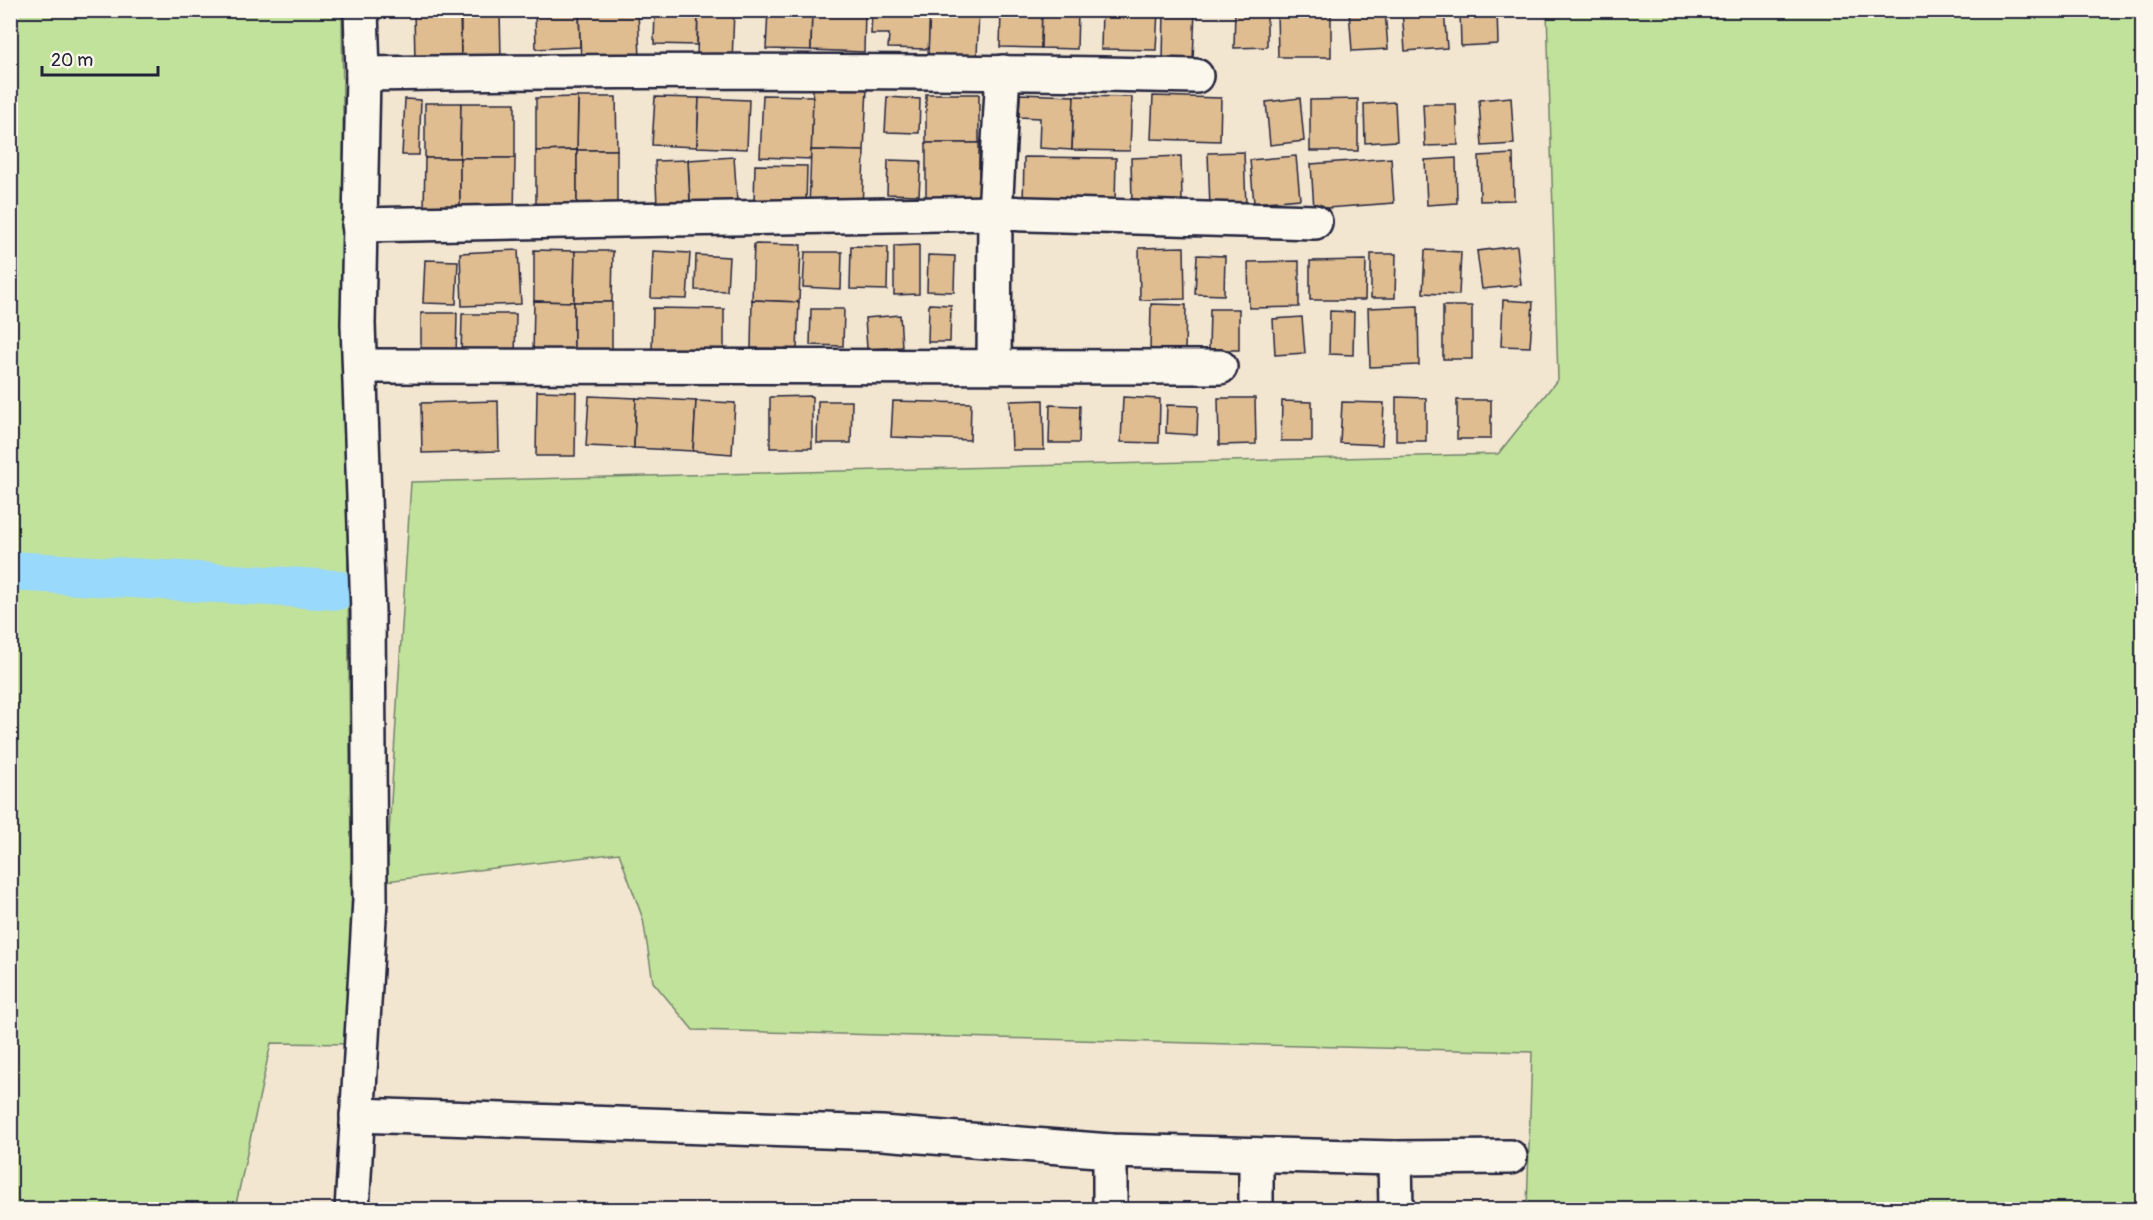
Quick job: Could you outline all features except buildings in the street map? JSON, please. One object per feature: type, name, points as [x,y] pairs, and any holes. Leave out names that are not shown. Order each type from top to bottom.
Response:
[{"type":"street","points":[[352,1209],[370,900],[368,612],[360,366],[359,225],[363,74],[361,10]]},
{"type":"street","points":[[363,74],[591,71],[1002,72],[1196,76]]},
{"type":"street","points":[[994,366],[995,213],[1002,72]]},
{"type":"street","points":[[359,225],[995,213],[1315,222]]},
{"type":"street","points":[[360,366],[1220,367]]},
{"type":"street","points":[[357,1115],[882,1133],[1110,1151],[1395,1158],[1510,1157]]},
{"type":"street","points":[[1110,1151],[1110,1209]]},
{"type":"street","points":[[1256,1155],[1256,1209]]},
{"type":"street","points":[[1395,1158],[1396,1209]]},
{"type":"green space","points":[[10,11],[342,11],[353,1044],[271,1043],[235,1209],[11,1209]]},
{"type":"green space","points":[[1547,11],[2142,11],[2142,1209],[1527,1209],[1532,1052],[693,1030],[653,982],[643,919],[619,853],[386,881],[411,482],[1498,454],[1558,379]]},
{"type":"waterway","points":[[10,571],[337,590]]}]
